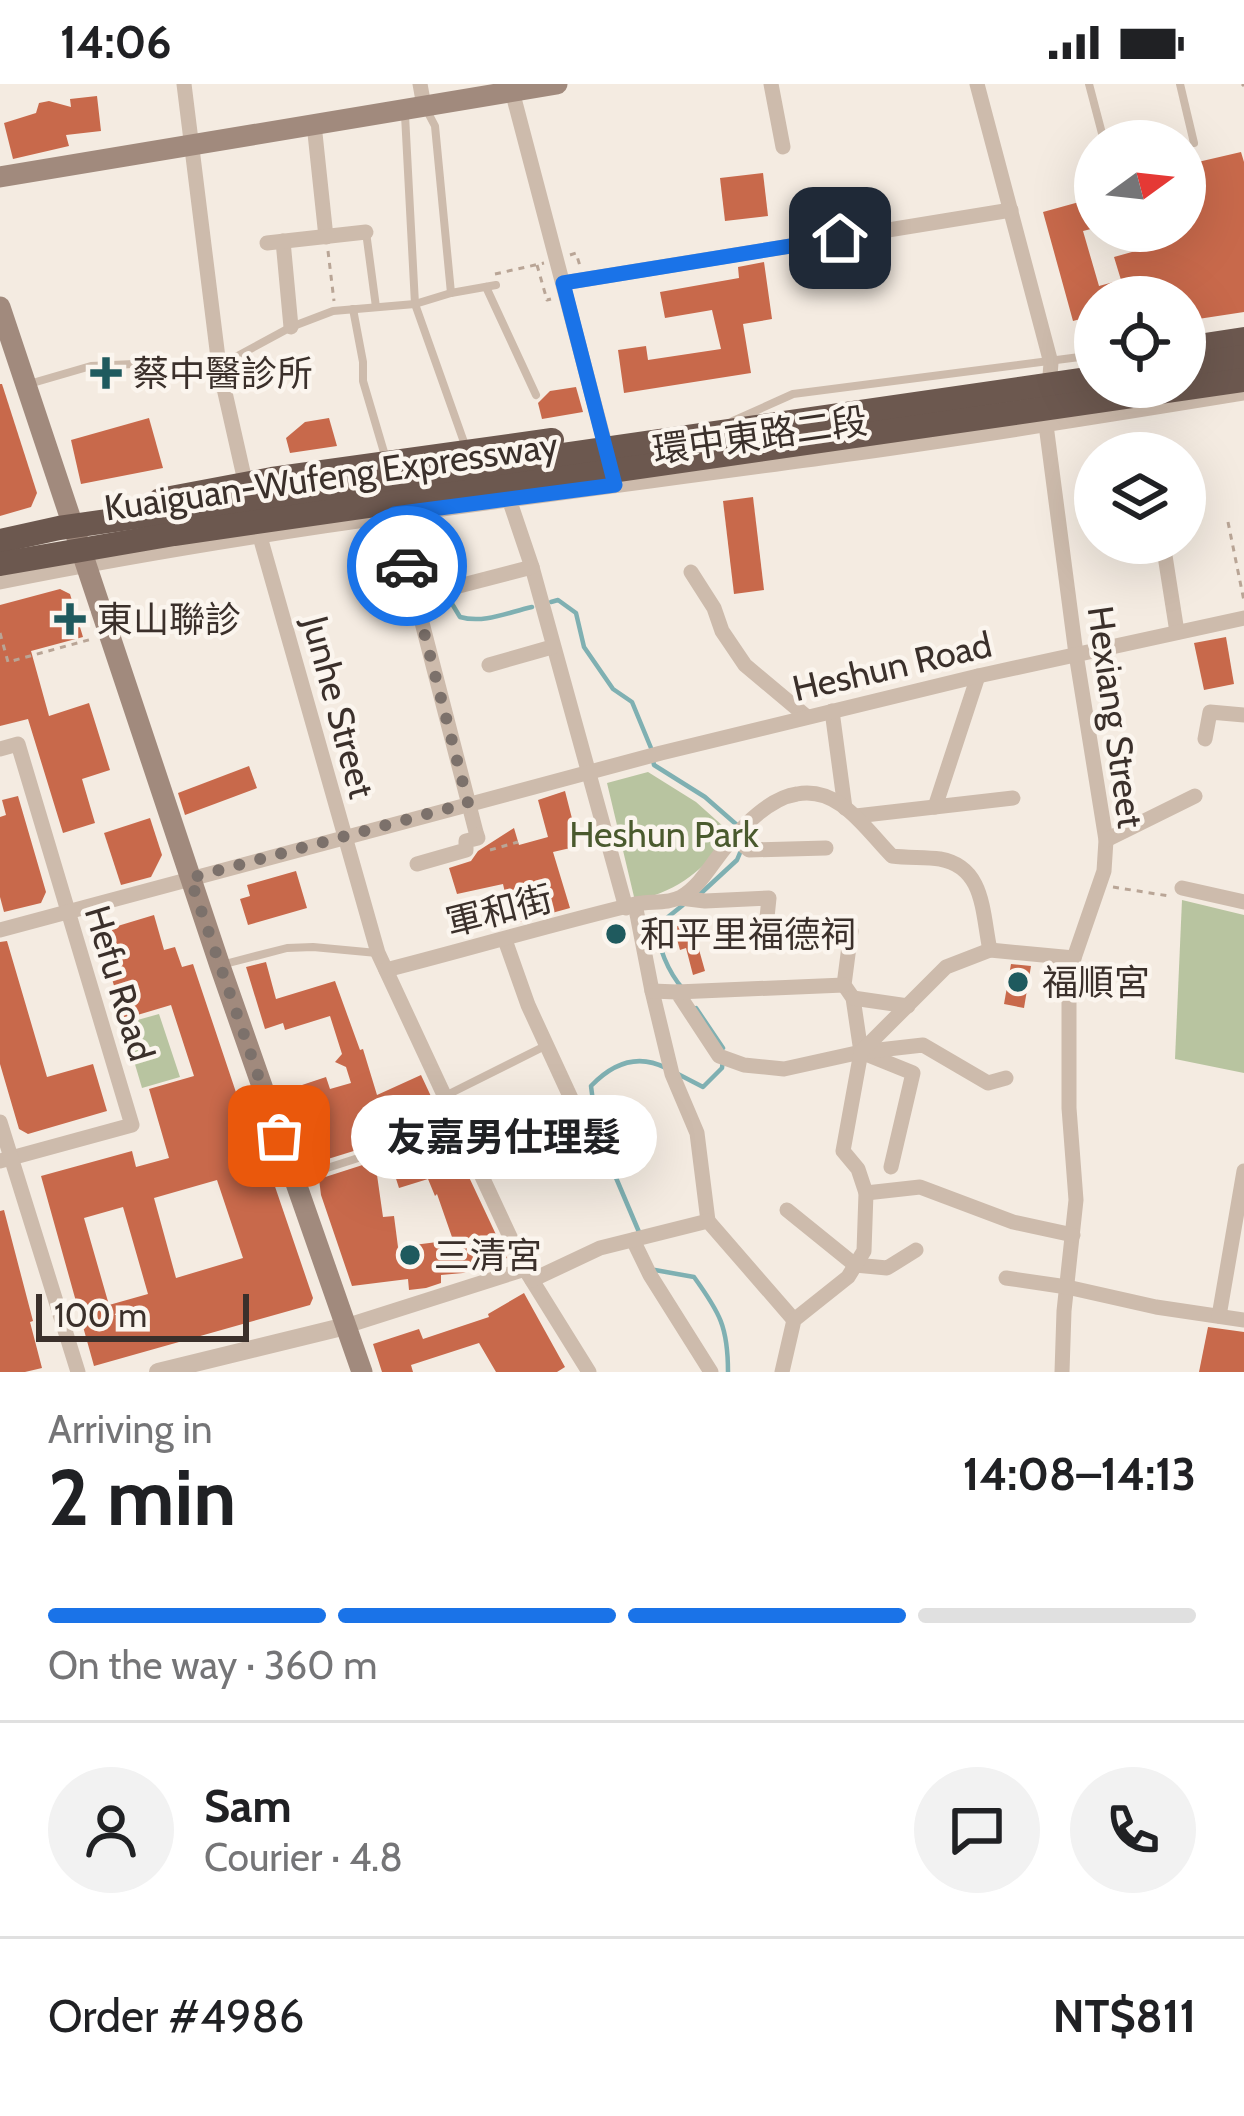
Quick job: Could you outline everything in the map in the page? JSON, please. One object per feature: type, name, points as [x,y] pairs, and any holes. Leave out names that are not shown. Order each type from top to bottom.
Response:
[{"type":"highway","points":[[1206,351],[1244,348]]},
{"type":"highway","points":[[65,523],[232,485],[1074,361]]},
{"type":"highway","name":"Kuaiguan-Wufeng Expressway","points":[[0,537],[65,523],[1074,378]]},
{"type":"highway","name":"Kuaiguan-Wufeng Expressway","points":[[0,564],[174,534],[1244,380]]},
{"type":"main road","points":[[0,177],[314,124],[416,99],[557,84]]},
{"type":"main road","points":[[0,307],[65,523],[85,565],[362,1372]]},
{"type":"street","name":"Junhe Street","points":[[184,84],[219,366],[247,489],[378,953],[528,1275],[589,1372]]},
{"type":"street","points":[[772,84],[783,147]]},
{"type":"street","name":"Hexiang Street","points":[[977,84],[1050,370],[1046,425],[1106,840],[1104,871],[1074,958],[1069,997],[1069,1108],[1076,1200],[1062,1372]]},
{"type":"street","points":[[511,88],[615,485]]},
{"type":"street","points":[[314,124],[326,237]]},
{"type":"street","points":[[563,283],[1011,210]]},
{"type":"street","points":[[291,327],[275,242],[366,232]]},
{"type":"street","name":"環中東路二段","points":[[65,523],[247,489],[727,424],[1050,370],[1074,373]]},
{"type":"street","name":"環中東路二段","points":[[0,582],[394,514],[1046,425],[1244,393]]},
{"type":"street","points":[[508,499],[631,906],[670,1067],[697,1132],[708,1220],[794,1320]]},
{"type":"street","points":[[394,514],[478,838],[466,841],[466,850],[417,864]]},
{"type":"street","points":[[1166,564],[1177,632]]},
{"type":"street","points":[[455,587],[532,567]]},
{"type":"street","points":[[691,572],[745,665],[807,717]]},
{"type":"street","name":"Heshun Road","points":[[0,929],[662,753],[978,676],[1244,618]]},
{"type":"street","points":[[489,665],[552,647]]},
{"type":"street","points":[[935,807],[978,676]]},
{"type":"street","points":[[832,711],[850,812]]},
{"type":"street","points":[[1205,739],[1210,712],[1244,715]]},
{"type":"street","name":"Hefu Road","points":[[0,749],[18,744],[132,1125],[5,1159]]},
{"type":"street","points":[[691,899],[699,882],[773,803],[796,794],[825,795],[850,812],[892,856],[963,866],[976,883],[990,950]]},
{"type":"street","points":[[1106,840],[1195,796]]},
{"type":"street","points":[[850,812],[1012,798]]},
{"type":"street","points":[[739,842],[826,848]]},
{"type":"street","points":[[1176,892],[1244,902]]},
{"type":"street","name":"軍和街","points":[[386,970],[631,906],[691,899],[769,898],[765,937]]},
{"type":"street","points":[[782,1372],[794,1320],[848,1276],[864,1251],[866,1193],[859,1169],[843,1151],[861,1052],[848,992],[851,931]]},
{"type":"street","points":[[506,940],[528,1005],[575,1108]]},
{"type":"street","points":[[861,1052],[946,967],[990,950],[1074,958]]},
{"type":"street","points":[[652,991],[848,992],[908,1006]]},
{"type":"street","points":[[691,991],[719,1056],[744,1065],[784,1069],[861,1052],[923,1046],[988,1083],[1006,1078]]},
{"type":"street","points":[[861,1052],[913,1073],[891,1167]]},
{"type":"street","points":[[0,1123],[5,1159],[78,1372]]},
{"type":"street","points":[[1220,1316],[1244,1171]]},
{"type":"street","points":[[866,1193],[920,1187],[1013,1222],[1073,1235]]},
{"type":"street","points":[[788,1210],[855,1265],[887,1268],[916,1250]]},
{"type":"street","points":[[158,1372],[346,1326],[528,1275],[599,1248],[708,1220]]},
{"type":"street","points":[[643,1238],[650,1275],[711,1372]]},
{"type":"street","points":[[1006,1278],[1244,1320]]},
{"type":"lane","points":[[1089,84],[1098,120]]},
{"type":"lane","points":[[1180,84],[1189,120]]},
{"type":"lane","points":[[416,99],[434,126],[451,293]]},
{"type":"lane","points":[[416,99],[415,304],[471,460]]},
{"type":"lane","points":[[366,232],[376,307]]},
{"type":"lane","points":[[26,385],[91,366],[219,366],[291,327],[334,311],[415,304],[491,286],[536,395]]},
{"type":"lane","points":[[353,309],[363,382],[389,470]]},
{"type":"lane","points":[[1206,344],[1244,329]]},
{"type":"lane","name":"環中東路二段","points":[[1050,370],[1074,364]]},
{"type":"lane","points":[[220,966],[287,948],[378,953]]},
{"type":"lane","points":[[444,1096],[546,1046]]},
{"type":"lane","points":[[294,1178],[405,1143]]},
{"type":"path","points":[[326,237],[334,311]]},
{"type":"path","points":[[1228,522],[1244,601]]},
{"type":"path","points":[[0,633],[8,662],[108,634]]},
{"type":"path","points":[[490,850],[518,842]]},
{"type":"path","points":[[1099,885],[1176,892]]},
{"type":"green space","name":"Heshun Park","points":[[648,772],[696,802],[734,836],[679,884],[635,901],[607,783]]},
{"type":"green space","points":[[1182,900],[1244,915],[1244,1073],[1175,1059]]},
{"type":"green space","points":[[159,1014],[180,1077],[142,1088],[123,1024]]},
{"type":"building","points":[[97,96],[101,131],[66,135],[69,146],[13,159],[4,123],[36,113],[39,103],[71,107],[70,99]]},
{"type":"building","points":[[1241,152],[1244,162],[1244,312],[1206,318],[1206,276],[1120,276],[1114,257],[1132,252],[1206,252],[1206,160]]},
{"type":"building","points":[[763,173],[768,216],[725,221],[720,178]]},
{"type":"building","points":[[1074,203],[1074,252],[1089,252],[1096,276],[1074,276],[1073,321],[1043,212]]},
{"type":"building","points":[[764,262],[772,319],[743,324],[751,373],[624,393],[618,350],[646,346],[648,360],[721,349],[712,310],[665,318],[660,292],[739,278],[738,267]]},
{"type":"building","points":[[0,384],[37,493],[31,507],[0,516]]},
{"type":"building","points":[[576,387],[583,412],[542,419],[538,403],[550,391]]},
{"type":"building","points":[[149,418],[163,468],[81,484],[71,440]]},
{"type":"building","points":[[329,418],[337,446],[290,453],[286,438],[305,422]]},
{"type":"building","points":[[753,497],[764,590],[734,594],[723,501]]},
{"type":"building","points":[[60,589],[70,594],[83,637],[31,651],[49,716],[89,703],[110,770],[82,779],[95,823],[63,833],[28,719],[0,726],[0,605]]},
{"type":"building","points":[[1226,637],[1234,684],[1204,690],[1194,643]]},
{"type":"building","points":[[249,766],[257,788],[185,815],[178,793]]},
{"type":"building","points":[[565,791],[579,846],[553,852],[570,908],[512,924],[503,884],[457,894],[449,868],[471,861],[478,851],[514,828],[519,845],[548,837],[538,800]]},
{"type":"building","points":[[18,796],[46,892],[41,903],[4,912],[0,817],[6,815],[2,800]]},
{"type":"building","points":[[150,818],[162,855],[151,877],[121,885],[104,833]]},
{"type":"building","points":[[296,871],[307,908],[248,925],[240,899],[250,896],[247,885]]},
{"type":"building","points":[[154,915],[164,950],[175,947],[182,967],[193,964],[258,1158],[263,1171],[269,1169],[313,1298],[310,1305],[94,1366],[41,1176],[132,1151],[136,1167],[169,1158],[149,1089],[194,1076],[171,1005],[124,1019],[103,949],[116,945],[111,928]],"holes":[[[217,1180],[243,1258],[176,1278],[154,1198]],[[123,1207],[148,1294],[109,1305],[84,1218]]]},
{"type":"building","points":[[701,917],[698,946],[705,971],[693,975],[673,925]]},
{"type":"building","points":[[7,941],[47,1077],[93,1064],[107,1111],[28,1134],[19,1129],[0,1064],[0,942]]},
{"type":"building","points":[[266,962],[276,999],[335,981],[377,1095],[421,1075],[507,1258],[441,1275],[441,1283],[426,1288],[409,1290],[408,1279],[352,1286],[319,1179],[375,1161],[383,1217],[394,1216],[398,1247],[453,1240],[428,1179],[399,1188],[389,1157],[410,1149],[410,1136],[384,1141],[379,1126],[370,1129],[373,1145],[315,1163],[309,1160],[299,1129],[310,1126],[295,1090],[326,1077],[330,1089],[351,1083],[346,1067],[335,1062],[342,1054],[330,1016],[285,1030],[283,1023],[265,1029],[246,967]]},
{"type":"building","name":"福順宮","points":[[1011,964],[1031,966],[1024,1008],[1004,1004]]},
{"type":"building","points":[[4,1210],[42,1368],[25,1372],[0,1372],[0,1211]]},
{"type":"building","points":[[524,1293],[565,1367],[557,1372],[496,1372],[479,1343],[411,1365],[413,1372],[382,1372],[373,1344],[419,1329],[423,1339],[489,1317]]},
{"type":"building","points":[[1208,1327],[1244,1332],[1244,1372],[1199,1372]]},
{"type":"waterway","points":[[416,544],[460,617],[487,618],[532,607]]},
{"type":"waterway","points":[[551,602],[558,600],[576,613],[584,647],[613,689],[632,702],[651,748]]},
{"type":"waterway","points":[[653,760],[737,825]]},
{"type":"waterway","points":[[698,896],[737,860],[747,836]]},
{"type":"waterway","points":[[683,905],[658,925],[658,933],[664,959],[683,989]]},
{"type":"waterway","points":[[696,1008],[723,1048]]},
{"type":"waterway","points":[[676,1073],[703,1087],[722,1068],[723,1059]]},
{"type":"waterway","points":[[639,1232],[597,1133],[591,1086],[626,1063],[645,1061],[666,1068]]},
{"type":"waterway","points":[[655,1270],[694,1277],[721,1321],[728,1372]]},
{"type":"way so far","points":[[279,1136],[190,878],[468,803],[407,566]]},
{"type":"place","name":"蔡中醫診所","points":[[106,373]]},
{"type":"place","name":"東山聯診","points":[[70,619]]},
{"type":"place","name":"和平里福德祠","points":[[616,934]]},
{"type":"place","name":"福順宮","points":[[1018,982]]},
{"type":"place","name":"友嘉男仕理髮","points":[[279,1136]]},
{"type":"place","name":"三清宮","points":[[410,1255]]},
{"type":"route","points":[[407,566],[394,514],[615,485],[563,283],[840,238]]}]
